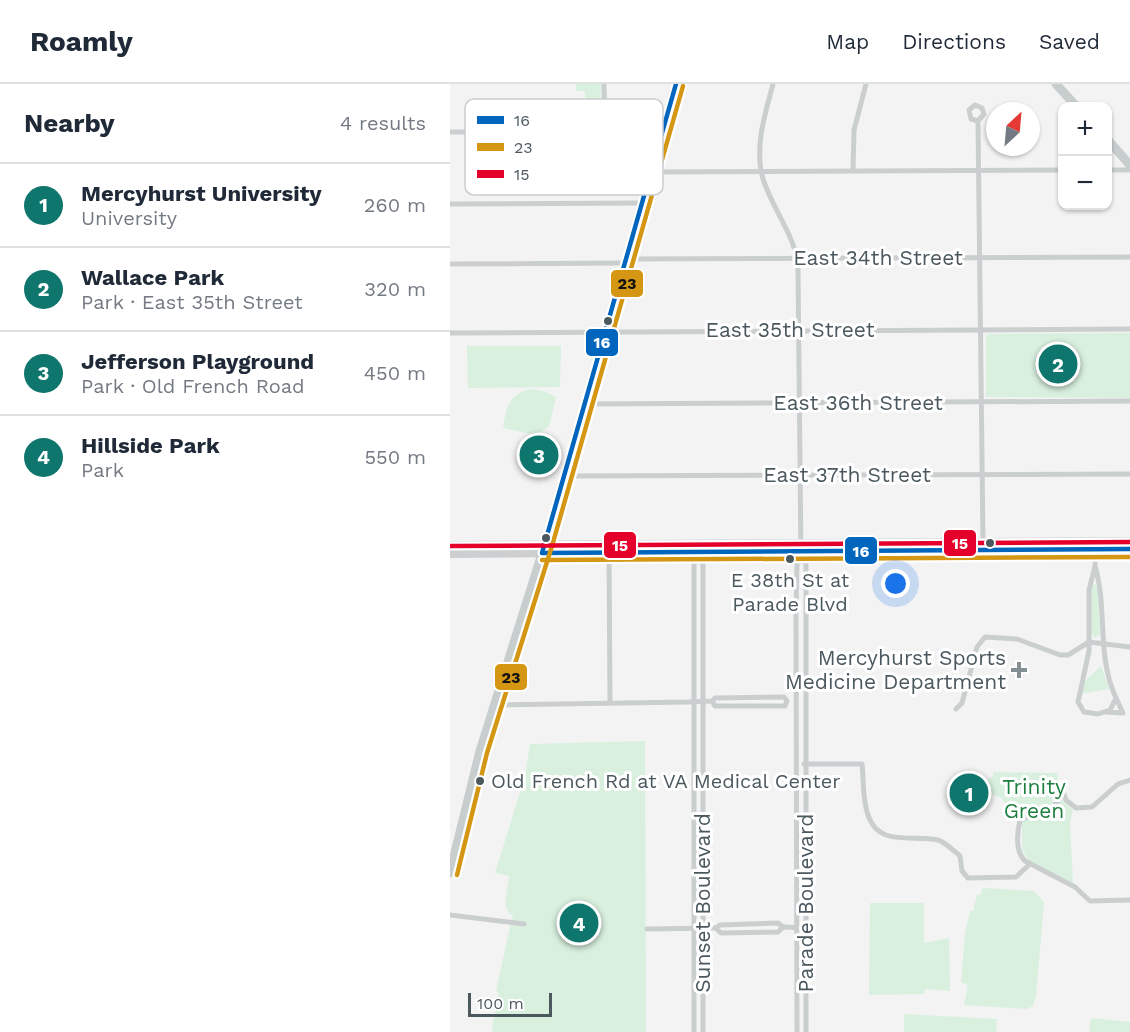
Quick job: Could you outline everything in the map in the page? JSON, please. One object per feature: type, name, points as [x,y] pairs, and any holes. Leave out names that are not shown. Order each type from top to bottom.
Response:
[{"type":"main road","points":[[663,132],[676,84]]},
{"type":"main road","points":[[1056,84],[1072,102]]},
{"type":"main road","points":[[1112,145],[1130,165]]},
{"type":"main road","points":[[450,873],[480,751],[543,548],[644,195]]},
{"type":"main road","points":[[450,545],[698,552],[1096,545],[1130,541]]},
{"type":"main road","points":[[1096,545],[1130,549]]},
{"type":"main road","points":[[450,554],[543,548]]},
{"type":"street","points":[[604,84],[604,99]]},
{"type":"street","points":[[773,84],[761,128],[762,171],[771,198],[797,249],[801,551]]},
{"type":"street","points":[[853,171],[854,130],[866,84]]},
{"type":"street","points":[[978,121],[982,257],[983,546]]},
{"type":"street","points":[[450,132],[465,132]]},
{"type":"street","points":[[663,172],[1058,170]]},
{"type":"street","points":[[1112,170],[1130,170]]},
{"type":"street","points":[[450,204],[642,203]]},
{"type":"street","name":"East 34th Street","points":[[450,264],[797,258],[1130,257]]},
{"type":"street","name":"East 35th Street","points":[[450,333],[1130,329]]},
{"type":"street","name":"East 36th Street","points":[[585,404],[1130,401]]},
{"type":"street","name":"East 37th Street","points":[[564,476],[1130,474]]},
{"type":"street","points":[[1095,566],[1101,586],[1102,643],[1106,676],[1123,713],[1084,712],[1078,702],[1087,666],[1089,590],[1095,566],[1096,545]]},
{"type":"street","points":[[609,548],[610,703]]},
{"type":"street","name":"Parade Boulevard","points":[[797,1032],[797,563],[801,551]]},
{"type":"street","name":"Parade Boulevard","points":[[801,551],[806,563],[806,1032]]},
{"type":"street","name":"Sunset Boulevard","points":[[698,552],[703,563],[703,1032]]},
{"type":"street","name":"Sunset Boulevard","points":[[694,1032],[694,563],[698,552]]},
{"type":"street","points":[[957,709],[962,703],[977,647],[985,637],[1017,639],[1060,655],[1068,655],[1089,642],[1130,647]]},
{"type":"street","points":[[1106,712],[1113,706],[1116,698]]},
{"type":"street","points":[[494,705],[712,701],[715,706],[785,706],[787,701],[806,701]]},
{"type":"street","points":[[796,764],[862,764],[867,814],[878,831],[888,837],[939,840],[960,856],[962,871],[968,878],[1016,877],[1030,864]]},
{"type":"street","points":[[1130,780],[1118,784],[1092,807],[1076,808],[1066,800],[1064,794],[1053,807],[1020,820],[1018,851],[1030,864],[1075,887],[1090,901],[1130,900]]},
{"type":"street","points":[[450,915],[524,924]]},
{"type":"street","points":[[647,929],[716,928],[721,933],[778,932],[783,927],[806,928]]},
{"type":"green space","points":[[576,84],[601,84],[601,99],[585,99],[585,91],[576,91]]},
{"type":"green space","points":[[1130,333],[1130,398],[986,397],[986,336],[989,334]]},
{"type":"green space","points":[[467,346],[561,346],[560,387],[468,388]]},
{"type":"green space","points":[[531,389],[544,391],[556,397],[549,427],[536,435],[503,428],[510,402],[518,394]]},
{"type":"green space","points":[[528,445],[550,446],[548,466],[528,465]]},
{"type":"green space","points":[[1095,584],[1099,588],[1100,634],[1095,638],[1091,633],[1091,586]]},
{"type":"green space","points":[[1101,666],[1109,689],[1081,694],[1085,681]]},
{"type":"green space","points":[[645,741],[646,1032],[493,1032],[492,1026],[499,993],[496,991],[513,913],[510,915],[505,904],[509,876],[495,873],[525,776],[530,744]]},
{"type":"green space","name":"Trinity Green","points":[[993,772],[1057,773],[1062,800],[1073,810],[1070,822],[1073,883],[1029,861],[1022,850],[1022,825],[1001,798],[976,787],[993,776]]},
{"type":"green space","points":[[983,888],[1034,891],[1044,902],[1036,996],[1033,1006],[1027,1009],[964,1005],[968,985],[961,982],[965,933],[970,911],[973,911],[977,895],[980,895]]},
{"type":"green space","points":[[870,903],[924,903],[924,943],[949,938],[950,991],[925,989],[924,994],[869,995]]},
{"type":"green space","points":[[904,1014],[997,1019],[996,1032],[904,1032]]},
{"type":"green space","points":[[1091,1018],[1130,1022],[1130,1032],[1089,1032]]},
{"type":"transit line","name":"16","points":[[663,130],[676,84]]},
{"type":"transit line","name":"23","points":[[663,156],[683,86]]},
{"type":"transit line","name":"16","points":[[644,195],[542,553],[1130,549]]},
{"type":"transit line","name":"23","points":[[457,875],[487,753],[552,546],[652,195]]},
{"type":"transit line","name":"15","points":[[450,546],[1130,542]]},
{"type":"transit line","name":"23","points":[[542,560],[1130,557]]},
{"type":"place","name":"Wallace Park","points":[[1058,364]]},
{"type":"place","name":"Jefferson Playground","points":[[539,455]]},
{"type":"place","name":"E 38th St at Parade Blvd","points":[[790,559]]},
{"type":"place","name":"Mercyhurst Sports Medicine Department","points":[[1019,670]]},
{"type":"place","name":"Old French Rd at VA Medical Center","points":[[480,781]]},
{"type":"place","name":"Mercyhurst University","points":[[969,793]]},
{"type":"place","name":"Hillside Park","points":[[579,923]]}]
